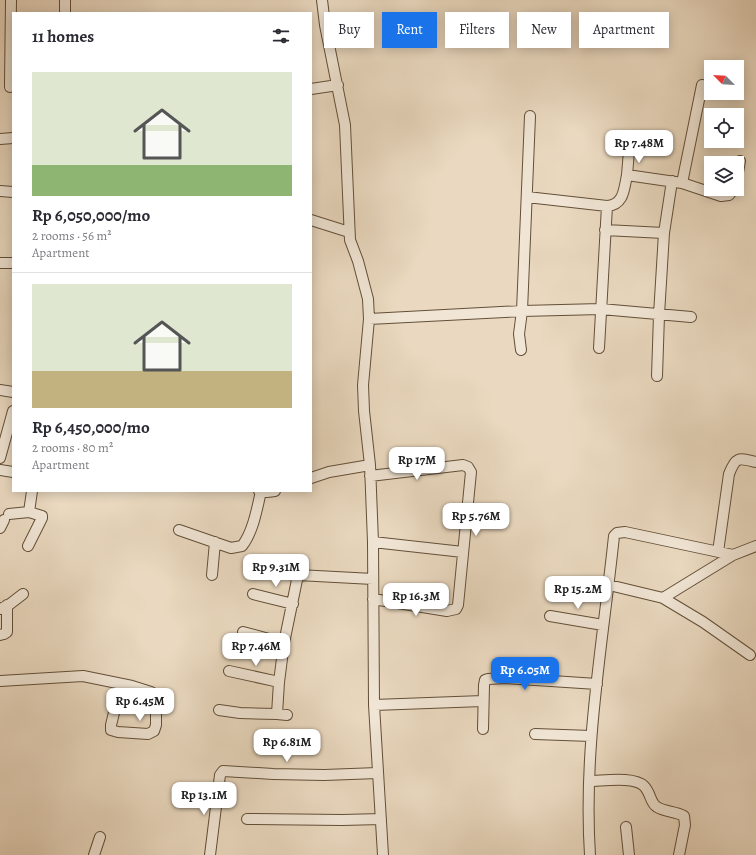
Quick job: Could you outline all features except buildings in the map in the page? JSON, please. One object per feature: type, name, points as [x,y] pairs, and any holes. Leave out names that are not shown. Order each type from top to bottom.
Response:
[{"type":"street","points":[[8,88],[11,0]]},
{"type":"street","points":[[65,0],[65,12]]},
{"type":"street","points":[[322,0],[325,25],[345,125],[348,232],[368,298],[369,319],[363,385],[364,411],[370,465],[373,542],[374,705],[383,855]]},
{"type":"street","points":[[312,89],[338,85]]},
{"type":"street","points":[[657,376],[664,233],[702,85]]},
{"type":"street","points":[[521,350],[519,334],[522,311],[530,116]]},
{"type":"street","points":[[0,139],[12,138]]},
{"type":"street","points":[[527,197],[614,206],[620,201],[623,193],[627,175],[629,151]]},
{"type":"street","points":[[627,175],[677,182],[704,191]]},
{"type":"street","points":[[0,191],[12,192]]},
{"type":"street","points":[[599,348],[607,206]]},
{"type":"street","points":[[312,220],[348,232]]},
{"type":"street","points":[[605,230],[664,233]]},
{"type":"street","points":[[0,263],[12,263]]},
{"type":"street","points":[[369,319],[522,311],[601,309],[691,317]]},
{"type":"street","points":[[0,390],[12,392]]},
{"type":"street","points":[[0,458],[12,415]]},
{"type":"street","points":[[718,552],[729,474],[736,460],[742,458],[756,462]]},
{"type":"street","points":[[312,478],[329,472],[370,465]]},
{"type":"street","points":[[370,476],[463,465],[468,467],[471,472],[458,605],[456,609],[447,611],[373,598]]},
{"type":"street","points":[[0,470],[12,472]]},
{"type":"street","points":[[30,512],[32,492]]},
{"type":"street","points":[[179,530],[231,548],[242,546],[250,530],[261,492]]},
{"type":"street","points":[[4,521],[30,512],[42,516],[28,546]]},
{"type":"street","points":[[590,855],[588,836],[591,736],[614,536],[617,533],[625,532],[733,556]]},
{"type":"street","points":[[212,575],[216,542]]},
{"type":"street","points":[[373,542],[463,552]]},
{"type":"street","points":[[663,598],[733,556],[756,546]]},
{"type":"street","points":[[254,567],[279,573],[298,575],[373,579]]},
{"type":"street","points":[[219,710],[240,713],[282,714],[279,682],[284,643],[298,575]]},
{"type":"street","points":[[609,586],[663,598],[703,622],[750,655]]},
{"type":"street","points":[[0,635],[7,632],[4,607],[24,594]]},
{"type":"street","points":[[253,594],[293,604]]},
{"type":"street","points":[[550,616],[603,625]]},
{"type":"street","points":[[243,632],[284,643]]},
{"type":"street","points":[[229,671],[279,682]]},
{"type":"street","points":[[0,681],[82,676],[121,684],[151,692],[155,694],[156,725],[154,731],[148,734],[118,732],[111,730],[121,684]]},
{"type":"street","points":[[482,729],[484,682],[488,679],[506,678],[596,684]]},
{"type":"street","points":[[374,705],[482,701]]},
{"type":"street","points":[[534,734],[591,736]]},
{"type":"street","points":[[210,855],[220,775],[223,771],[324,775],[378,773]]},
{"type":"street","points":[[589,781],[633,781],[645,787],[651,795],[652,802],[656,806],[661,809],[678,812],[684,816],[685,826],[679,855]]},
{"type":"street","points":[[247,819],[381,819]]},
{"type":"street","points":[[626,827],[629,855]]},
{"type":"street","points":[[94,855],[100,837]]}]
